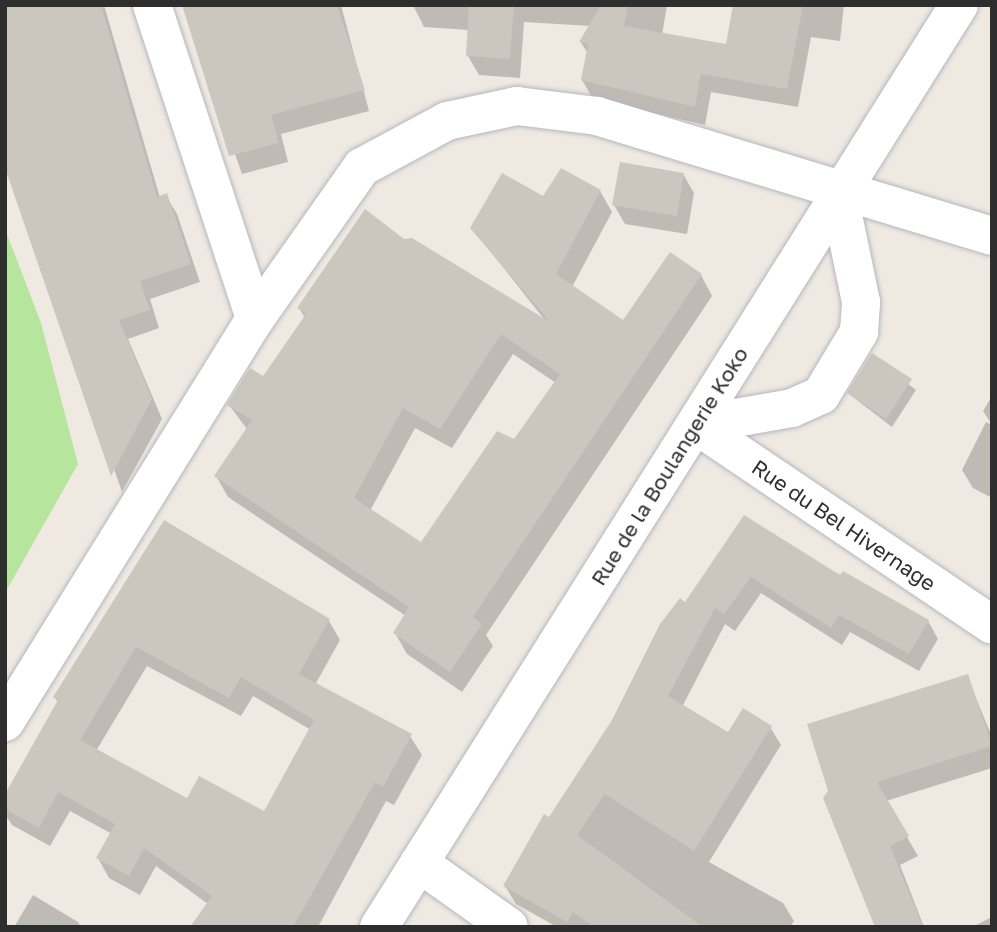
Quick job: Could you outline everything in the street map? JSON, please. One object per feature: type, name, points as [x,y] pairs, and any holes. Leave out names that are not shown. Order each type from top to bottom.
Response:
[{"type":"street","points":[[152,5],[255,320]]},
{"type":"street","name":"Rue de la Boulangerie Koko","points":[[379,927],[696,425],[838,191],[959,5]]},
{"type":"street","points":[[5,722],[255,320],[362,167],[447,121],[517,106],[597,116],[992,236]]},
{"type":"street","points":[[696,425],[792,408],[821,395],[859,332],[861,302],[838,191]]},
{"type":"street","name":"Rue du Bel Hivernage","points":[[696,425],[992,625]]},
{"type":"street","points":[[419,863],[509,927]]},
{"type":"green space","points":[[5,229],[41,323],[78,464],[5,593]]},
{"type":"building","points":[[5,5],[101,5],[157,197],[167,193],[191,264],[140,281],[150,310],[119,320],[152,399],[111,476],[5,168]]},
{"type":"building","points":[[182,5],[337,5],[365,90],[271,115],[279,143],[229,156]]},
{"type":"building","points":[[469,5],[514,5],[510,59],[466,56]]},
{"type":"building","points":[[601,5],[628,5],[624,26],[726,44],[733,5],[803,5],[787,89],[701,74],[695,107],[581,80],[588,44],[579,42]]},
{"type":"building","points":[[620,162],[684,173],[677,216],[612,205]]},
{"type":"building","points":[[561,168],[601,190],[556,274],[623,320],[670,252],[702,274],[473,617],[482,624],[450,672],[393,633],[409,607],[214,476],[252,420],[227,405],[250,368],[263,376],[306,314],[297,308],[365,209],[404,239],[412,238],[550,322],[470,228],[502,173],[543,196]],"holes":[[[501,334],[560,374],[514,439],[497,431],[421,542],[354,498],[403,408],[440,429]]]},
{"type":"building","points":[[872,353],[912,379],[886,419],[847,393]]},
{"type":"building","points":[[744,515],[840,575],[843,571],[929,620],[909,654],[839,615],[831,628],[751,577],[724,614],[715,608],[668,696],[728,732],[743,708],[772,726],[694,851],[605,794],[577,835],[703,927],[594,927],[573,912],[567,922],[503,886],[544,814],[549,817],[612,720],[660,624],[680,598],[685,602]]},
{"type":"building","points":[[164,520],[330,619],[299,674],[412,734],[383,787],[375,782],[293,927],[190,927],[212,896],[144,848],[129,876],[96,858],[115,824],[58,792],[39,828],[5,809],[5,794],[58,700],[53,697]],"holes":[[[136,647],[229,698],[241,677],[314,720],[264,811],[199,776],[187,798],[80,740]]]},
{"type":"building","points":[[968,674],[992,746],[877,782],[909,836],[890,846],[923,927],[875,927],[823,798],[828,791],[807,724]]}]
